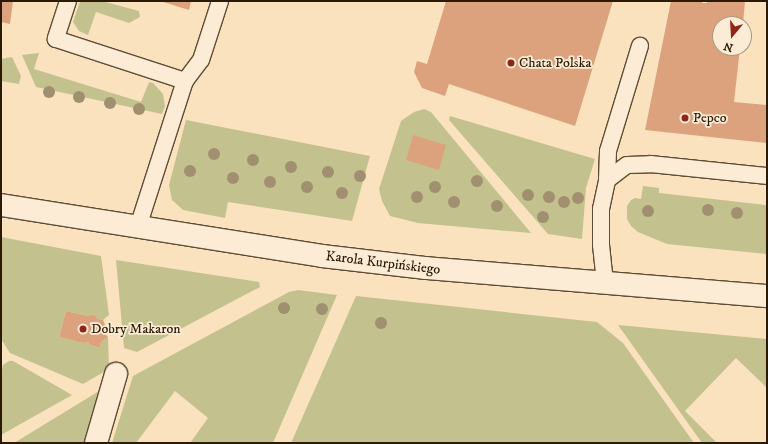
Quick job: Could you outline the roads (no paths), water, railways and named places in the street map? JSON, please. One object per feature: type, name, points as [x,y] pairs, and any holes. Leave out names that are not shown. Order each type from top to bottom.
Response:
[{"type":"street","name":"Karola Kurpińskiego","points":[[1,205],[322,256],[426,268],[605,283],[764,294]]},
{"type":"street","points":[[96,443],[116,374]]},
{"type":"lane","points":[[68,1],[56,39],[185,81]]},
{"type":"lane","points":[[138,227],[185,81],[201,60],[220,1]]},
{"type":"lane","points":[[605,283],[601,245],[601,209],[608,180],[608,151],[640,46]]},
{"type":"lane","points":[[608,180],[627,165],[651,164],[767,176]]},
{"type":"place","name":"Chata Polska","points":[[511,63]]},
{"type":"place","name":"Pepco","points":[[685,118]]},
{"type":"place","name":"Dobry Makaron","points":[[83,329]]}]
